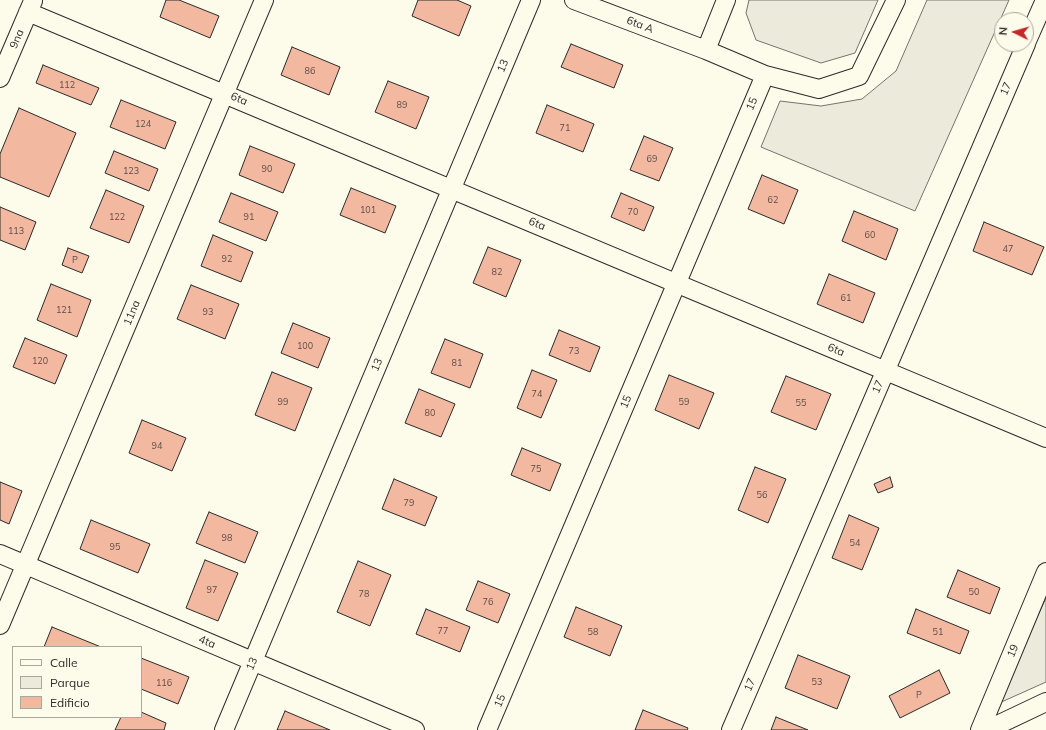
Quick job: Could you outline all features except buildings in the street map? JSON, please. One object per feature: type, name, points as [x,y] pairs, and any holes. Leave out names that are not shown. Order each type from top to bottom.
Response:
[{"type":"street","name":"11na","points":[[0,625],[264,0]]},
{"type":"street","name":"13","points":[[224,730],[531,0]]},
{"type":"street","name":"6ta A","points":[[574,0],[706,50],[765,75],[819,89],[859,76],[896,0]]},
{"type":"street","points":[[706,50],[726,0]]},
{"type":"street","name":"17","points":[[1034,25],[1045,0]]},
{"type":"street","name":"6ta","points":[[31,6],[225,93],[1046,438]]},
{"type":"street","name":"9na","points":[[0,77],[31,6]]},
{"type":"street","name":"17","points":[[731,730],[1023,52]]},
{"type":"street","name":"15","points":[[487,730],[765,75]]},
{"type":"street","name":"4ta","points":[[0,554],[415,730]]},
{"type":"street","name":"19","points":[[980,730],[1046,572]]},
{"type":"street","points":[[987,730],[1046,702]]},
{"type":"green space","points":[[749,0],[878,0],[855,53],[821,63],[756,40],[746,13]]},
{"type":"green space","points":[[927,0],[1009,0],[1004,12],[994,12],[994,34],[915,211],[761,147],[780,101],[821,106],[862,99],[896,71]]},
{"type":"green space","points":[[1046,598],[1046,682],[997,704]]}]
